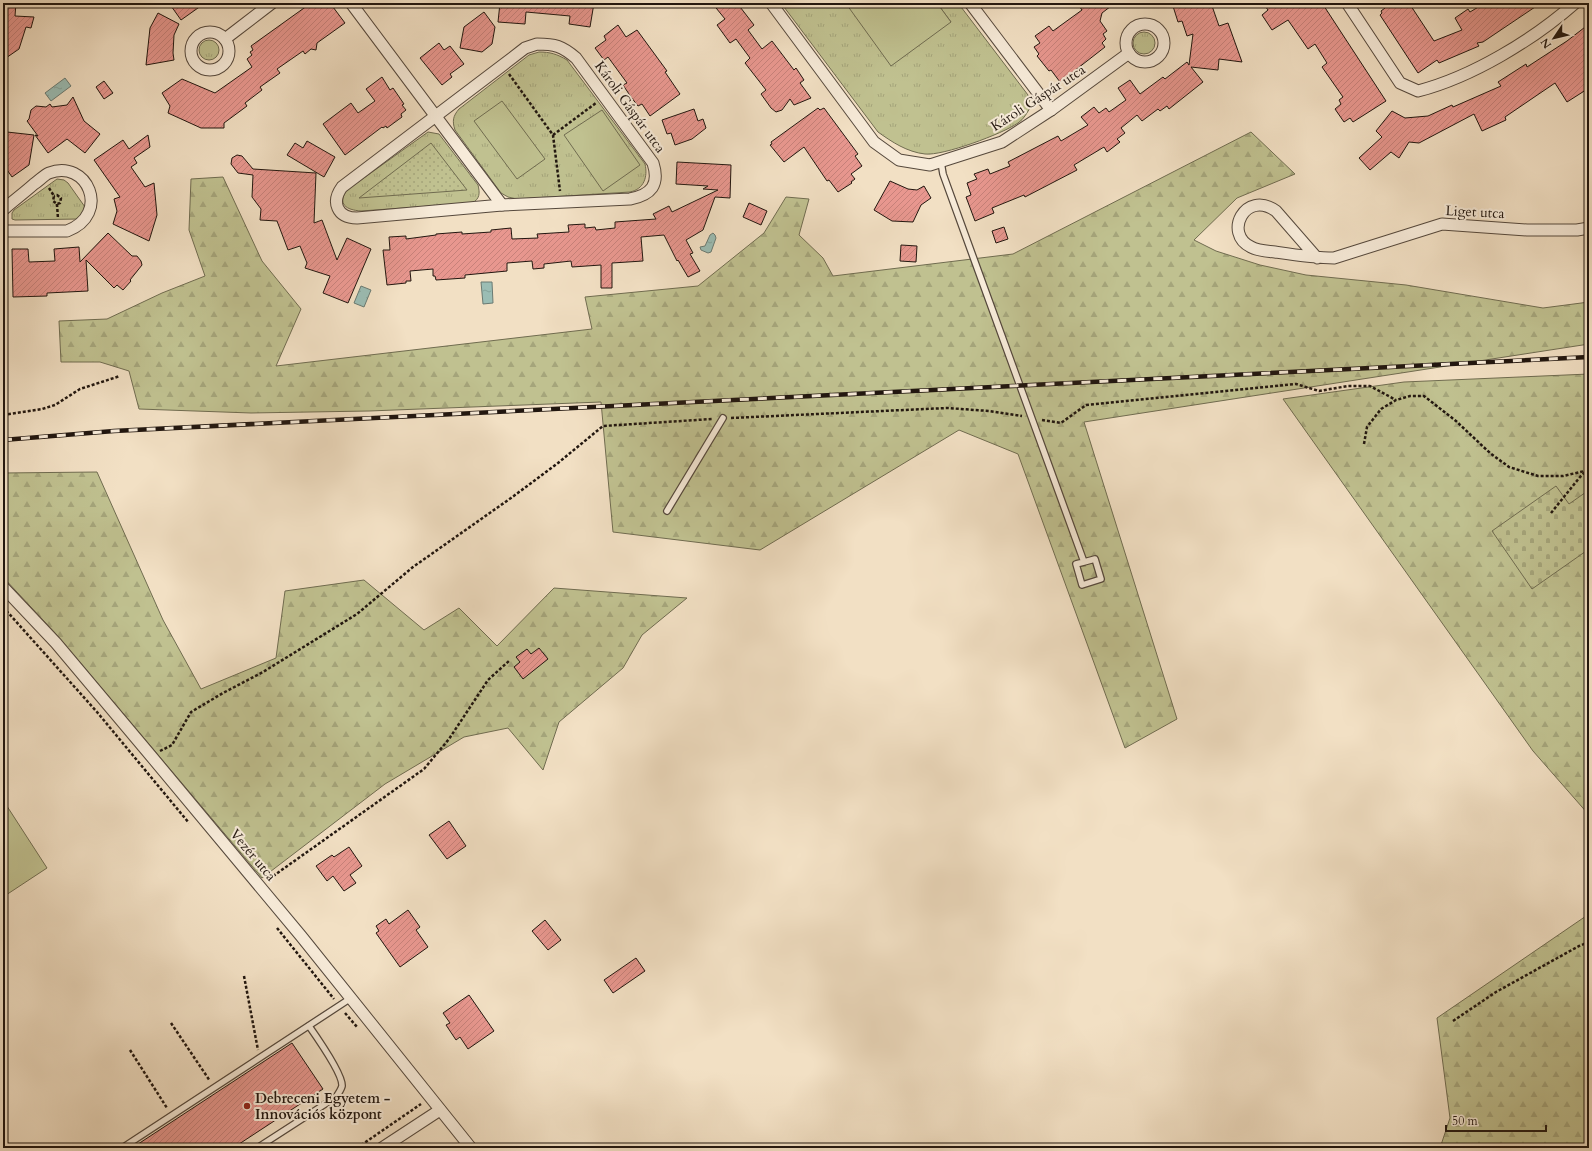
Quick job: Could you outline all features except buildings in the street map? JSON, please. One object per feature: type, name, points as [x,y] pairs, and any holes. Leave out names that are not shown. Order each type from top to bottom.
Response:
[{"type":"street","points":[[225,39],[272,3]]},
{"type":"street","points":[[351,3],[502,205]]},
{"type":"street","name":"Károli Gáspár utca","points":[[771,3],[874,142],[899,160],[930,165],[1002,142],[1051,110],[1129,54]]},
{"type":"street","points":[[970,3],[1051,110]]},
{"type":"street","points":[[1347,3],[1400,83],[1418,91],[1459,76],[1496,58],[1534,35],[1575,3]]},
{"type":"street","name":"Károli Gáspár utca","points":[[537,44],[551,44],[565,49],[576,58],[653,163],[656,179],[653,187],[648,193],[639,198],[502,205],[357,218],[350,218],[343,215],[339,211],[336,201],[342,187],[435,115],[525,48],[537,44]]},
{"type":"street","points":[[3,210],[47,174],[58,171],[68,171],[78,175],[85,182],[90,192],[92,202],[90,212],[84,222],[77,228],[68,231],[3,231]]},
{"type":"street","name":"Liget utca","points":[[1317,258],[1271,207],[1258,204],[1252,206],[1242,214],[1238,226],[1238,232],[1241,238],[1250,247],[1317,258],[1334,258],[1442,224],[1527,230],[1577,230],[1589,228]]},
{"type":"street","name":"Vezér utca","points":[[3,588],[56,643],[151,756],[351,998],[436,1113],[471,1148]]},
{"type":"street","points":[[382,1148],[436,1113]]},
{"type":"lane","points":[[941,162],[944,174],[1084,562]]},
{"type":"lane","points":[[668,511],[723,418]]},
{"type":"lane","points":[[1094,559],[1101,579],[1082,585],[1076,564],[1084,562],[1094,559]]},
{"type":"lane","points":[[122,1148],[351,998]]},
{"type":"lane","points":[[257,1148],[336,1097],[340,1092],[342,1086],[338,1072],[308,1026]]},
{"type":"lane","points":[[3,1142],[7,1148]]},
{"type":"path","points":[[503,65],[553,135],[562,203]]},
{"type":"path","points":[[553,135],[604,97]]},
{"type":"path","points":[[3,415],[35,411],[55,405],[80,389],[120,376]]},
{"type":"path","points":[[151,756],[172,745],[191,712],[263,672],[357,614],[414,567],[516,494],[603,426],[723,418],[947,408],[989,411],[1061,423],[1086,405],[1296,384],[1319,391],[1348,386],[1370,386],[1396,400]]},
{"type":"path","points":[[1364,444],[1367,427],[1381,409],[1396,400],[1410,396],[1424,396],[1456,421],[1490,453],[1509,467],[1538,476],[1563,476],[1589,470]]},
{"type":"path","points":[[1551,513],[1580,477],[1589,470]]},
{"type":"path","points":[[3,607],[97,712],[194,829]]},
{"type":"path","points":[[259,886],[424,769],[450,739],[488,680],[510,660]]},
{"type":"path","points":[[275,926],[358,1028]]},
{"type":"path","points":[[1453,1021],[1496,992],[1579,946],[1589,942]]},
{"type":"path","points":[[244,976],[259,1058]]},
{"type":"path","points":[[171,1024],[214,1087]]},
{"type":"path","points":[[130,1050],[172,1115]]},
{"type":"path","points":[[416,1098],[421,1104],[436,1113]]},
{"type":"path","points":[[357,1148],[421,1104]]},
{"type":"green space","points":[[781,3],[850,3],[847,5],[951,22],[937,3],[958,3],[1028,95],[1031,106],[1024,118],[1010,128],[958,148],[934,154],[918,153],[906,149],[878,132]]},
{"type":"green space","points":[[850,3],[937,3],[951,22],[891,66],[847,5]]},
{"type":"green space","points":[[1144,32],[1152,35],[1155,43],[1152,51],[1144,54],[1136,51],[1133,43],[1136,35]]},
{"type":"green space","points":[[205,40],[213,40],[219,46],[219,54],[213,60],[205,60],[199,54],[199,46]]},
{"type":"green space","points":[[539,52],[547,52],[567,60],[645,164],[646,173],[644,182],[639,188],[630,192],[517,199],[508,197],[501,193],[455,130],[455,114],[459,109],[529,55]]},
{"type":"green space","points":[[502,101],[545,159],[517,179],[474,121]]},
{"type":"green space","points":[[602,110],[640,165],[603,191],[564,135]]},
{"type":"green space","points":[[428,132],[439,134],[478,185],[479,196],[477,200],[472,203],[361,211],[347,208],[343,203],[343,199],[347,190]]},
{"type":"green space","points":[[1251,132],[1295,174],[1237,198],[1194,240],[1216,251],[1260,265],[1306,275],[1406,285],[1543,308],[1589,302],[1589,344],[1084,422],[1177,719],[1125,748],[1018,454],[959,430],[760,550],[613,532],[601,402],[369,411],[251,413],[139,409],[129,371],[100,362],[61,362],[59,321],[107,319],[162,293],[205,276],[189,230],[191,179],[223,177],[262,261],[301,309],[276,366],[592,329],[585,297],[698,286],[764,233],[786,197],[809,199],[799,235],[823,258],[833,276],[1013,254]]},
{"type":"green space","points":[[431,143],[467,190],[359,198]]},
{"type":"green space","points":[[57,179],[64,180],[68,183],[85,207],[85,211],[79,219],[12,219],[12,213],[14,210]]},
{"type":"green space","points":[[1589,374],[1589,815],[1533,751],[1283,399],[1404,382]]},
{"type":"green space","points":[[97,472],[163,620],[201,689],[276,658],[285,591],[364,580],[424,630],[459,608],[497,646],[554,588],[687,598],[642,635],[623,668],[559,722],[543,770],[508,728],[464,737],[385,784],[262,878],[56,634],[3,577],[3,473]]},
{"type":"green space","points":[[1556,486],[1569,504],[1589,490],[1589,549],[1532,589],[1492,531]]},
{"type":"green space","points":[[3,800],[47,868],[3,897]]},
{"type":"green space","points":[[1589,914],[1589,1148],[1440,1148],[1450,1118],[1437,1018]]},
{"type":"water","points":[[65,78],[71,86],[51,101],[45,93]]},
{"type":"water","points":[[713,233],[716,238],[711,252],[708,253],[701,250],[700,247],[705,246],[710,235]]},
{"type":"water","points":[[481,282],[492,282],[493,303],[483,304]]},
{"type":"water","points":[[361,286],[371,290],[364,307],[354,303]]},
{"type":"railway","points":[[3,440],[114,431],[1589,357]]},
{"type":"place","name":"Debreceni Egyetem - Innovációs központ","points":[[247,1106]]}]
